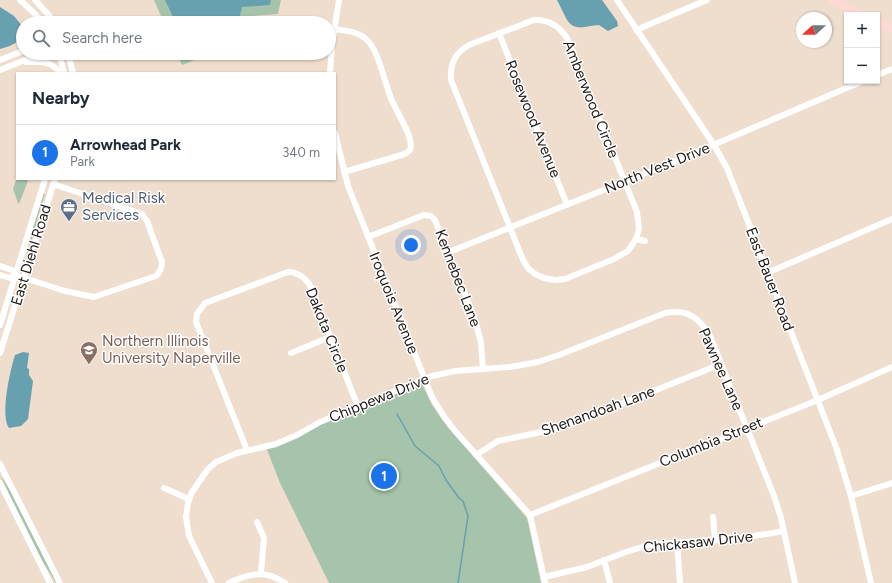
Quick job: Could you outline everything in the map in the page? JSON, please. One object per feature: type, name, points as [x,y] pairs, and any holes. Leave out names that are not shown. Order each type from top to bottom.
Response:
[{"type":"main road","points":[[832,0],[856,12]]},
{"type":"main road","points":[[880,23],[892,28]]},
{"type":"street","points":[[20,0],[36,15]]},
{"type":"street","points":[[34,0],[49,16]]},
{"type":"street","name":"East Bauer Road","points":[[617,0],[714,145],[726,168],[836,447],[851,496],[871,583]]},
{"type":"street","points":[[637,31],[643,27],[707,0]]},
{"type":"street","points":[[336,18],[339,2]]},
{"type":"street","name":"Amberwood Circle","points":[[538,20],[553,23],[563,32],[567,38],[625,181],[639,220],[640,229],[636,239],[628,251],[614,259],[565,279],[548,280],[535,274],[528,268],[523,260],[453,85],[451,71],[454,58],[462,49],[469,45],[499,33],[525,22],[538,20]]},
{"type":"street","points":[[336,29],[358,34],[370,43],[380,66],[392,103],[411,142],[410,150],[405,154],[344,172]]},
{"type":"street","name":"Rosewood Avenue","points":[[499,33],[567,205]]},
{"type":"street","points":[[0,60],[16,54]]},
{"type":"street","points":[[0,70],[25,60]]},
{"type":"street","points":[[60,60],[62,72]]},
{"type":"street","points":[[70,60],[73,72]]},
{"type":"street","points":[[330,72],[331,60]]},
{"type":"street","points":[[20,62],[45,62],[54,66],[61,72]]},
{"type":"street","points":[[880,74],[892,69]]},
{"type":"street","name":"North Vest Drive","points":[[449,252],[714,145],[856,84]]},
{"type":"street","name":"Iroquois Avenue","points":[[336,137],[344,172],[368,237],[432,397],[445,418],[530,515],[544,580]]},
{"type":"street","name":"East Diehl Road","points":[[0,325],[45,180]]},
{"type":"street","points":[[0,266],[12,270],[16,275],[24,278],[65,291],[94,297],[156,276],[161,269],[162,262],[147,221],[142,214],[54,182]]},
{"type":"street","name":"East Diehl Road","points":[[0,353],[54,182]]},
{"type":"street","name":"Kennebec Lane","points":[[368,237],[424,215],[431,216],[436,222],[449,252],[475,319],[481,343],[483,368]]},
{"type":"street","points":[[767,273],[892,219]]},
{"type":"street","points":[[636,239],[646,241]]},
{"type":"street","name":"Dakota Circle","points":[[247,450],[196,322],[197,314],[202,306],[213,300],[288,272],[293,272],[302,276],[311,287],[358,407]]},
{"type":"street","points":[[0,275],[10,278],[16,275]]},
{"type":"street","name":"Chippewa Drive","points":[[212,583],[187,530],[186,517],[189,498],[204,474],[216,462],[230,455],[276,444],[297,435],[320,422],[432,376],[455,371],[510,367],[538,362],[665,313],[677,312]]},
{"type":"street","name":"Pawnee Lane","points":[[677,312],[693,316],[702,324],[710,336],[774,496],[784,531],[794,583]]},
{"type":"street","points":[[291,353],[330,337]]},
{"type":"street","name":"Shenandoah Lane","points":[[476,455],[498,441],[551,430],[581,420],[721,364]]},
{"type":"street","name":"Columbia Street","points":[[530,515],[818,400],[892,367]]},
{"type":"street","points":[[0,464],[60,583]]},
{"type":"street","points":[[0,483],[50,583]]},
{"type":"street","points":[[851,496],[892,484]]},
{"type":"street","points":[[164,488],[189,498]]},
{"type":"street","points":[[712,518],[715,540]]},
{"type":"street","points":[[257,522],[264,538],[261,573]]},
{"type":"street","name":"Chickasaw Drive","points":[[544,580],[639,548],[657,544],[747,537],[784,531]]},
{"type":"street","points":[[677,542],[680,583]]},
{"type":"street","points":[[604,560],[610,583]]},
{"type":"street","points":[[229,583],[242,577],[261,573],[285,583]]},
{"type":"green space","points":[[154,0],[281,0],[278,14],[252,16],[161,16]]},
{"type":"green space","points":[[180,60],[195,60],[182,65]]},
{"type":"green space","points":[[16,180],[28,180],[19,204],[13,189]]},
{"type":"green space","points":[[43,194],[45,194],[25,265],[32,229]]},
{"type":"green space","points":[[421,382],[432,405],[446,425],[526,517],[541,583],[329,583],[280,483],[266,447]]},
{"type":"green space","points":[[0,475],[11,491],[57,583],[42,561]]},
{"type":"water","points":[[165,0],[271,0],[270,5],[242,7],[240,16],[173,16]]},
{"type":"water","points":[[557,0],[602,0],[617,21],[618,26],[608,31],[599,25],[582,27],[574,26],[567,20]]},
{"type":"water","points":[[0,7],[16,18],[16,42],[0,49]]},
{"type":"water","points":[[23,352],[29,353],[27,368],[29,369],[29,375],[33,381],[28,419],[21,426],[9,428],[6,422],[5,413],[11,371],[15,355]]},
{"type":"waterway","points":[[397,414],[415,446],[439,466],[446,480],[459,498],[463,501],[468,516],[458,583]]},
{"type":"place","name":"Medical Risk Services","points":[[69,222]]},
{"type":"place","name":"Northern Illinois University Naperville","points":[[89,365]]},
{"type":"place","name":"Arrowhead Park","points":[[384,476]]}]
